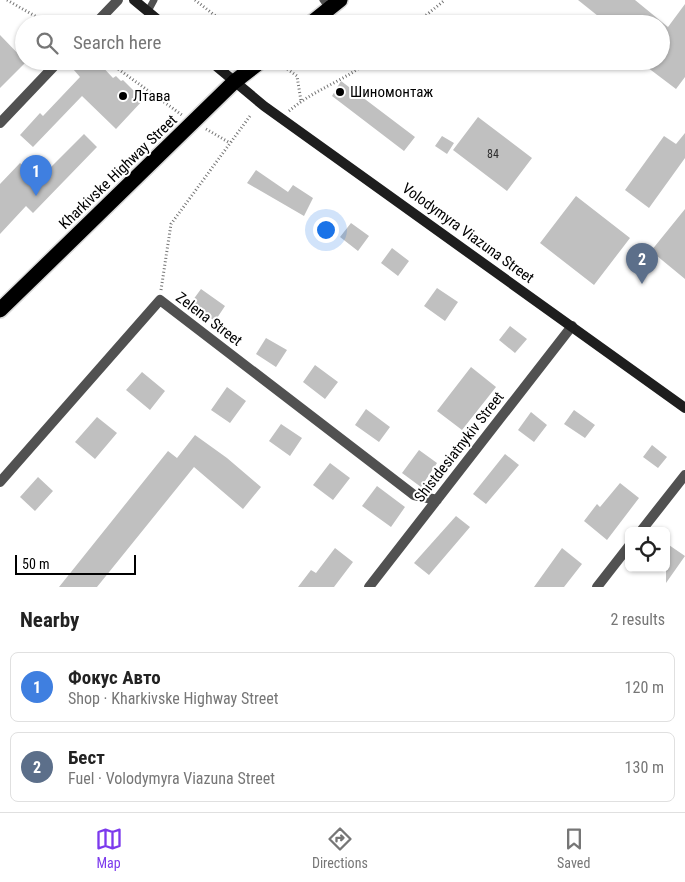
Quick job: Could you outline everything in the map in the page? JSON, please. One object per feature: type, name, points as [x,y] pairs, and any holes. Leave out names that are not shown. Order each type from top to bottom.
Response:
[{"type":"highway","points":[[319,15],[331,3]]},
{"type":"highway","name":"Kharkivske Highway Street","points":[[0,310],[234,82],[249,70]]},
{"type":"main road","points":[[134,0],[153,15]]},
{"type":"main road","name":"Volodymyra Viazuna Street","points":[[220,70],[234,82],[685,408]]},
{"type":"street","points":[[104,15],[118,0]]},
{"type":"street","points":[[0,123],[50,70]]},
{"type":"street","name":"Zelena Street","points":[[0,482],[160,300],[414,495],[437,500]]},
{"type":"street","name":"Shistdesiatnykiv Street","points":[[369,587],[572,326]]},
{"type":"street","points":[[644,527],[685,475]]},
{"type":"street","points":[[597,587],[625,551]]},
{"type":"lane","points":[[148,11],[154,0]]},
{"type":"path","points":[[8,0],[34,15]]},
{"type":"path","points":[[195,0],[214,15]]},
{"type":"path","points":[[427,15],[445,0]]},
{"type":"path","points":[[119,70],[174,110]]},
{"type":"path","points":[[289,70],[297,76],[301,101],[358,70]]},
{"type":"path","points":[[160,300],[171,224],[250,116]]},
{"type":"building","points":[[578,0],[635,0],[653,15],[597,15]]},
{"type":"building","points":[[685,4],[685,77],[676,89],[651,70],[670,70],[670,24]]},
{"type":"building","points":[[0,35],[15,51],[15,70],[18,70],[0,88]]},
{"type":"building","points":[[74,70],[105,70],[113,78],[116,76],[121,81],[123,80],[143,100],[116,129],[82,96],[33,147],[20,135],[40,113],[43,116],[80,77]]},
{"type":"building","points":[[341,81],[415,137],[404,151],[332,96]]},
{"type":"building","points":[[478,117],[532,158],[507,191],[453,150]]},
{"type":"building","points":[[685,133],[685,158],[649,208],[625,190],[664,136],[676,144]]},
{"type":"building","points":[[84,134],[97,147],[33,213],[26,206],[0,234],[0,184],[20,163],[38,180]]},
{"type":"building","points":[[442,136],[454,143],[447,154],[435,146]]},
{"type":"building","points":[[256,170],[288,192],[293,185],[313,198],[304,216],[247,183]]},
{"type":"building","points":[[576,196],[630,238],[594,285],[540,243]]},
{"type":"building","points":[[685,209],[685,279],[651,251]]},
{"type":"building","points":[[351,223],[369,236],[358,251],[340,237]]},
{"type":"building","points":[[392,248],[409,261],[398,276],[381,263]]},
{"type":"building","points":[[437,288],[458,302],[445,321],[424,306]]},
{"type":"building","points":[[201,289],[225,306],[215,321],[190,304]]},
{"type":"building","points":[[510,326],[527,339],[515,353],[499,340]]},
{"type":"building","points":[[266,338],[287,350],[276,367],[256,354]]},
{"type":"building","points":[[315,365],[338,382],[325,399],[303,382]]},
{"type":"building","points":[[471,367],[496,387],[462,430],[437,411]]},
{"type":"building","points":[[142,372],[165,391],[150,410],[126,390]]},
{"type":"building","points":[[227,387],[246,401],[230,423],[211,410]]},
{"type":"building","points":[[366,409],[390,427],[379,442],[355,425]]},
{"type":"building","points":[[574,410],[595,425],[585,438],[564,424]]},
{"type":"building","points":[[531,412],[547,425],[534,442],[518,430]]},
{"type":"building","points":[[97,417],[117,433],[95,459],[75,442]]},
{"type":"building","points":[[281,424],[302,438],[290,456],[269,441]]},
{"type":"building","points":[[195,435],[227,458],[261,487],[243,509],[194,467],[97,587],[59,587],[168,451],[177,458]]},
{"type":"building","points":[[652,445],[667,457],[658,468],[643,457]]},
{"type":"building","points":[[419,450],[437,463],[421,487],[402,473]]},
{"type":"building","points":[[505,454],[519,465],[486,504],[473,494]]},
{"type":"building","points":[[330,463],[350,478],[333,500],[313,485]]},
{"type":"building","points":[[38,477],[53,491],[35,511],[20,497]]},
{"type":"building","points":[[620,483],[639,498],[607,540],[584,521],[597,504],[600,507]]},
{"type":"building","points":[[377,486],[405,507],[391,527],[362,506]]},
{"type":"building","points":[[456,516],[470,527],[429,575],[414,563]]},
{"type":"building","points":[[670,546],[685,556],[666,583],[666,572],[670,572]]},
{"type":"building","points":[[335,548],[353,562],[334,587],[298,587],[311,570],[316,573]]},
{"type":"building","points":[[562,548],[582,564],[564,587],[534,587]]},
{"type":"place","name":"Шиномонтаж","points":[[340,92]]},
{"type":"place","name":"Лтава","points":[[123,96]]},
{"type":"place","name":"Фокус Авто","points":[[36,196]]},
{"type":"place","name":"Бест","points":[[642,284]]}]
